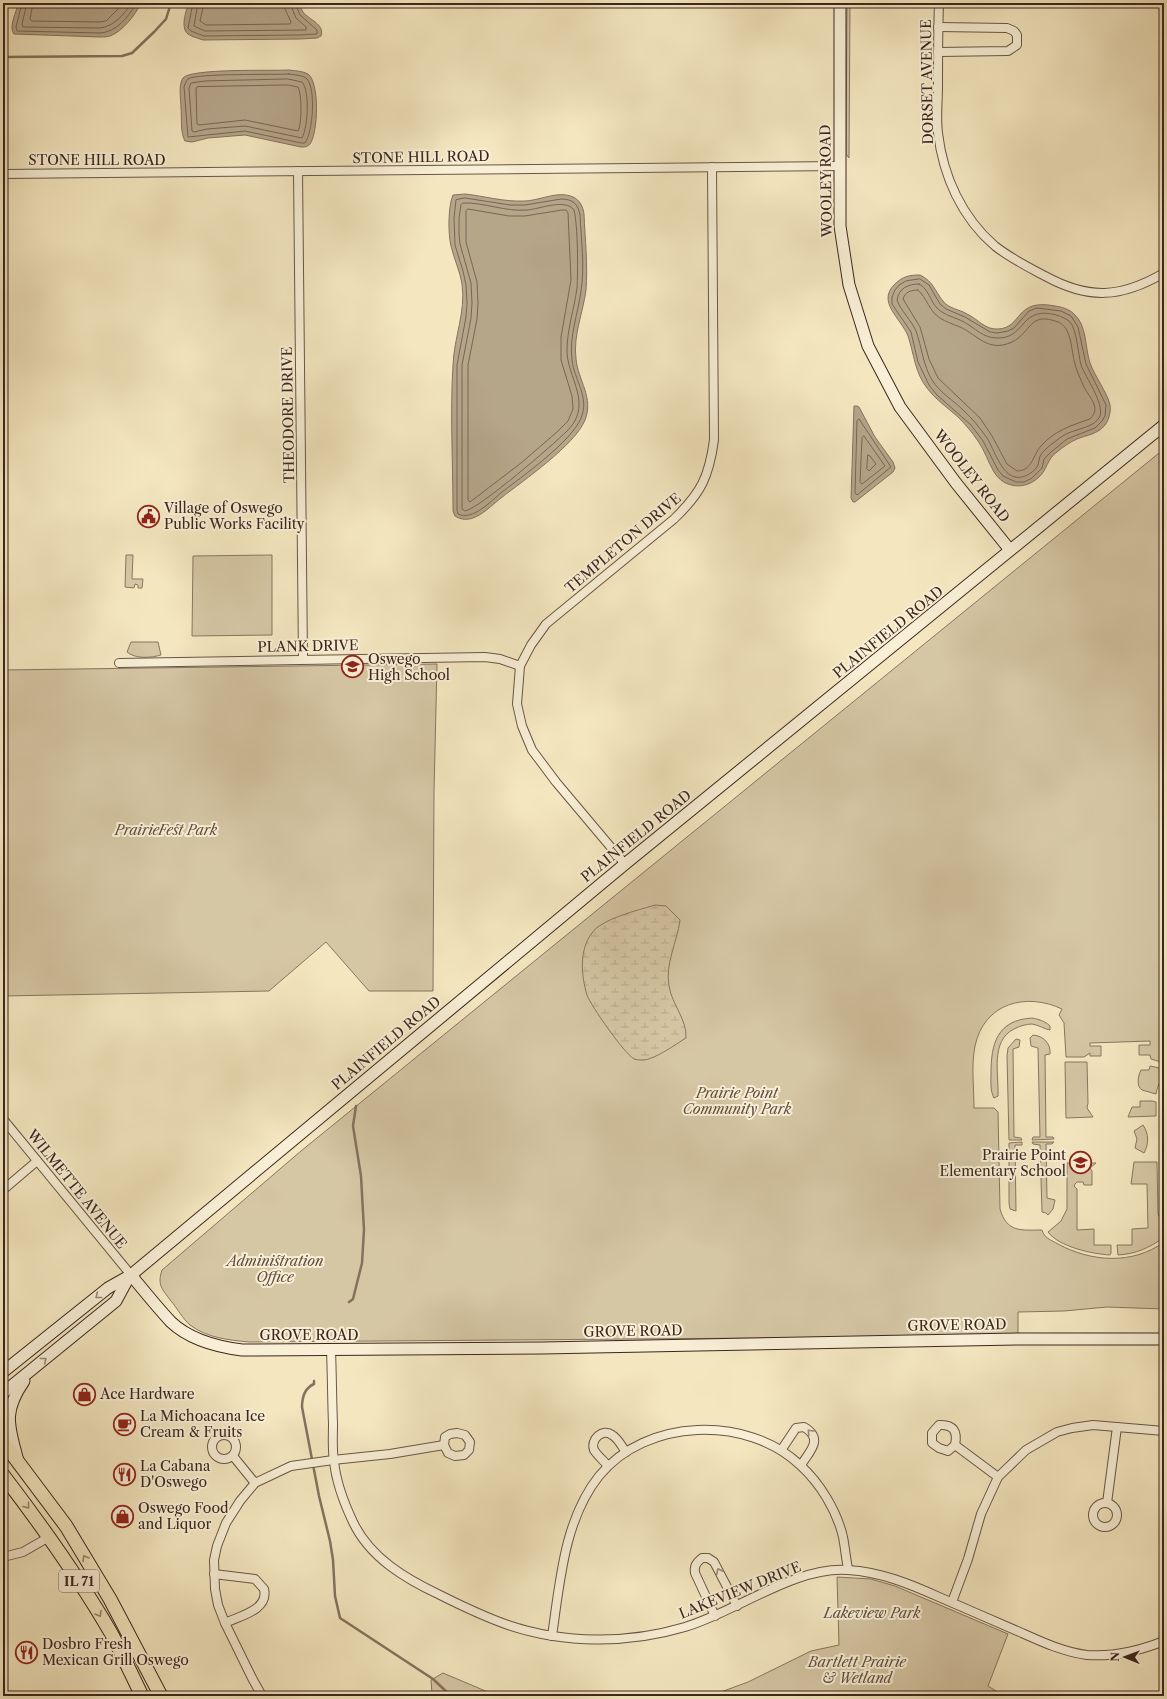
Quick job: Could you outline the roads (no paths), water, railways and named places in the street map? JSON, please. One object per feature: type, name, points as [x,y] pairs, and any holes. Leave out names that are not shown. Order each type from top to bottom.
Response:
[{"type":"main road","name":"WOOLEY ROAD","points":[[840,3],[840,226],[849,285],[868,346],[900,407],[956,483],[1010,550]]},
{"type":"main road","name":"PLAINFIELD ROAD","points":[[3,1372],[108,1288],[131,1275],[625,864],[1164,425]]},
{"type":"main road","name":"PLAINFIELD ROAD","points":[[3,1394],[116,1301],[131,1275]]},
{"type":"main road","name":"GROVE ROAD","points":[[131,1275],[172,1323],[189,1334],[209,1343],[242,1350],[332,1350],[1017,1339],[1164,1339]]},
{"type":"main road","points":[[3,1365],[20,1358]]},
{"type":"main road","points":[[19,1463],[10,1430],[8,1414],[14,1395],[31,1371]]},
{"type":"main road","name":"IL 71","points":[[3,1442],[66,1526],[110,1599],[161,1696]]},
{"type":"main road","name":"IL 71","points":[[3,1475],[49,1536],[82,1586],[111,1634],[142,1696]]},
{"type":"street","name":"DORSET AVENUE","points":[[939,3],[938,132],[941,153],[947,175],[958,200],[968,216],[996,247],[1023,264],[1074,290],[1089,293],[1121,292],[1135,288],[1164,273]]},
{"type":"street","points":[[938,27],[1007,28],[1014,31],[1017,35],[1017,44],[1008,51],[938,52]]},
{"type":"street","name":"STONE HILL ROAD","points":[[3,174],[840,166]]},
{"type":"street","name":"TEMPLETON DRIVE","points":[[625,864],[556,782],[532,750],[522,726],[517,704],[520,666],[531,644],[546,624],[674,519],[692,502],[704,481],[712,460],[714,440],[712,167]]},
{"type":"street","name":"THEODORE DRIVE","points":[[298,172],[303,659]]},
{"type":"street","name":"PLANK DRIVE","points":[[120,663],[303,659],[485,658],[500,659],[520,666]]},
{"type":"street","name":"WILMETTE AVENUE","points":[[3,1119],[131,1275]]},
{"type":"street","points":[[3,1190],[37,1161]]},
{"type":"street","name":"LAKEVIEW DRIVE","points":[[332,1350],[333,1460],[341,1495],[354,1525],[373,1551],[392,1569],[418,1585],[504,1624],[527,1631],[552,1636],[589,1640],[616,1640],[651,1636],[684,1627],[715,1616],[792,1580],[821,1572],[848,1570],[876,1574],[903,1582],[1052,1646],[1085,1654],[1114,1655],[1144,1649],[1164,1641]]},
{"type":"street","points":[[952,1602],[968,1559],[981,1514],[998,1477],[1026,1450],[1057,1432],[1093,1425],[1164,1431]]},
{"type":"street","points":[[782,1450],[796,1428],[804,1427],[811,1431],[815,1438],[814,1446],[801,1465]]},
{"type":"street","points":[[1107,1503],[1117,1427]]},
{"type":"street","points":[[552,1636],[567,1546],[575,1518],[591,1488],[608,1466],[626,1452],[656,1438],[677,1432],[708,1430],[750,1436],[782,1450],[801,1465],[817,1483],[833,1510],[843,1536],[848,1570]]},
{"type":"street","points":[[608,1466],[594,1449],[594,1441],[599,1434],[606,1432],[612,1434],[626,1452]]},
{"type":"street","points":[[262,1696],[225,1623],[218,1605],[214,1574],[214,1560],[217,1546],[226,1523],[240,1501],[255,1483],[291,1466],[390,1454],[444,1445]]},
{"type":"street","points":[[955,1445],[998,1477]]},
{"type":"street","points":[[233,1456],[255,1483]]},
{"type":"street","points":[[3,1556],[23,1552],[49,1536]]},
{"type":"street","points":[[715,1616],[695,1573],[694,1567],[702,1558],[708,1558],[714,1562],[736,1606]]},
{"type":"street","points":[[214,1574],[255,1579],[264,1589],[264,1597],[261,1604],[255,1610],[225,1623]]},
{"type":"water","points":[[18,3],[141,3],[124,27],[115,34],[100,37],[14,34],[12,31],[12,23]]},
{"type":"water","points":[[189,3],[298,3],[303,12],[319,25],[322,32],[321,36],[317,38],[203,40],[191,36],[184,28],[184,19]]},
{"type":"water","points":[[289,70],[308,74],[312,79],[314,87],[316,97],[315,130],[313,138],[308,146],[301,147],[245,135],[208,138],[192,142],[185,141],[182,129],[180,92],[181,81],[183,78],[189,75],[216,71]]},
{"type":"water","points":[[465,194],[517,201],[530,201],[548,196],[567,195],[575,198],[581,204],[584,214],[587,271],[585,299],[577,333],[575,350],[577,367],[585,389],[588,404],[585,420],[579,430],[571,440],[548,462],[480,515],[474,518],[461,519],[455,516],[453,511],[452,383],[455,344],[461,315],[463,294],[461,279],[450,241],[449,213],[453,195]]},
{"type":"water","points":[[920,275],[931,283],[945,304],[964,312],[985,326],[993,329],[1006,327],[1012,324],[1020,314],[1032,306],[1055,306],[1065,308],[1072,312],[1081,324],[1090,363],[1110,405],[1108,421],[1105,425],[1096,432],[1074,440],[1059,450],[1051,458],[1042,474],[1028,484],[1015,486],[1003,482],[998,478],[971,431],[958,417],[934,396],[923,382],[917,370],[905,329],[889,304],[888,297],[895,284],[907,276]]},
{"type":"water","points":[[854,406],[859,407],[875,437],[893,462],[895,468],[893,472],[853,502],[851,498]]},
{"type":"waterway","points":[[3,57],[122,56],[132,53],[166,19],[171,3]]},
{"type":"waterway","points":[[349,1302],[353,1299],[362,1263],[364,1230],[361,1176],[353,1126],[356,1106]]},
{"type":"waterway","points":[[314,1381],[314,1384],[308,1388],[305,1393],[302,1407],[319,1496],[330,1541],[333,1560],[335,1596],[340,1618],[433,1679],[451,1696]]},
{"type":"place","name":"Village of Oswego Public Works Facility","points":[[148,516]]},
{"type":"place","name":"Oswego High School","points":[[353,667]]},
{"type":"place","name":"Prairie Point Elementary School","points":[[1081,1163]]},
{"type":"place","name":"Ace Hardware","points":[[84,1394]]},
{"type":"place","name":"La Michoacana Ice Cream & Fruits","points":[[125,1424]]},
{"type":"place","name":"La Cabana D'Oswego","points":[[124,1474]]},
{"type":"place","name":"Oswego Food and Liquor","points":[[122,1516]]},
{"type":"place","name":"Dosbro Fresh Mexican Grill Oswego","points":[[27,1652]]},
{"type":"park label","name":"PrairieFest Park","points":[[166,830]]},
{"type":"park label","name":"Prairie Point Community Park","points":[[737,1102]]},
{"type":"park label","name":"Administration Office","points":[[275,1270]]},
{"type":"park label","name":"Lakeview Park","points":[[872,1613]]},
{"type":"park label","name":"Bartlett Prairie & Wetland","points":[[857,1670]]}]
